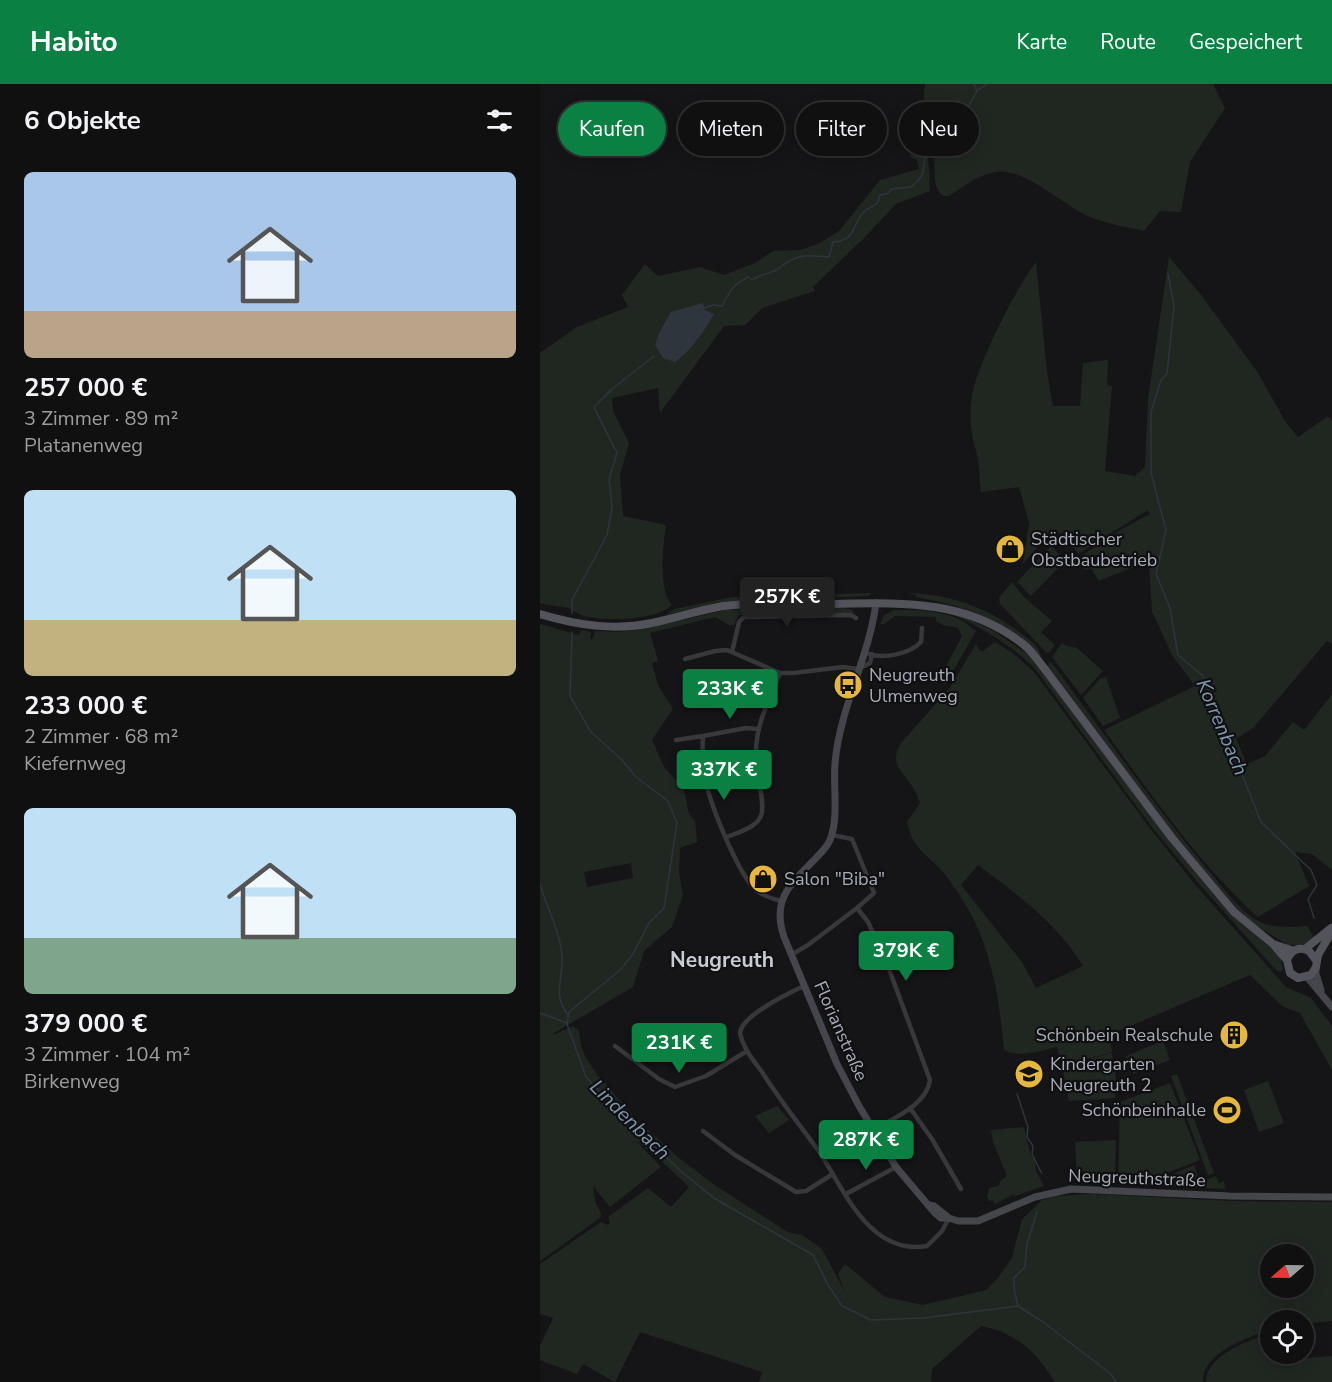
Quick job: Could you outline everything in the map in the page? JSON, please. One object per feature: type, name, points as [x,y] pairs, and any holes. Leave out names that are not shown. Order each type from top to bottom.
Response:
[{"type":"main road","points":[[540,614],[589,626],[621,627],[650,624],[724,606],[876,603],[914,604],[952,609],[995,625],[1024,645],[1044,668],[1172,838],[1234,912],[1273,944],[1287,960],[1290,973],[1298,978],[1311,975],[1318,955],[1332,929]]},
{"type":"main road","points":[[1273,944],[1294,951],[1305,949],[1332,929]]},
{"type":"main road","points":[[1305,949],[1312,953],[1316,964]]},
{"type":"main road","points":[[1287,960],[1294,951]]},
{"type":"street","points":[[703,736],[702,759],[706,784],[726,837],[751,885],[764,895],[782,901],[787,888],[827,845],[832,835],[837,746],[858,669],[868,653],[876,603]]},
{"type":"street","points":[[732,652],[739,622],[744,617],[851,615],[856,618]]},
{"type":"street","points":[[868,653],[882,657],[916,646],[921,642],[922,628]]},
{"type":"street","points":[[685,659],[720,650],[732,652],[780,673],[843,667],[858,669]]},
{"type":"street","points":[[726,837],[756,823],[761,817],[762,806],[756,761],[758,729],[780,673]]},
{"type":"street","points":[[676,740],[746,728],[758,729]]},
{"type":"street","points":[[791,955],[873,896],[874,890],[854,841],[849,837],[832,835]]},
{"type":"street","name":"Florianstraße","points":[[782,901],[780,924],[840,1070],[896,1167],[914,1191],[941,1218],[948,1218]]},
{"type":"street","points":[[857,908],[868,922],[889,969],[930,1080],[927,1089],[910,1108],[873,1130]]},
{"type":"street","points":[[1316,964],[1316,974],[1322,993]]},
{"type":"street","points":[[1307,977],[1332,1006]]},
{"type":"street","points":[[804,986],[782,997],[744,1023],[740,1033],[747,1051],[864,1220],[875,1231],[886,1239],[902,1245],[927,1246],[942,1231],[948,1218]]},
{"type":"street","points":[[615,1046],[659,1079],[675,1087],[706,1076],[747,1051]]},
{"type":"street","points":[[910,1108],[961,1189]]},
{"type":"street","points":[[703,1131],[735,1155],[796,1192],[806,1191],[833,1174]]},
{"type":"street","points":[[846,1194],[896,1167]]},
{"type":"street","name":"Neugreuthstraße","points":[[948,1218],[958,1221],[978,1221],[1035,1197],[1071,1189],[1230,1197],[1332,1197]]},
{"type":"shaded area","points":[[925,84],[1213,84],[1225,108],[1190,162],[1181,212],[1160,211],[1144,231],[1090,217],[1031,181],[1006,172],[995,172],[983,176],[949,196],[943,196],[936,184],[933,156],[979,156],[979,102],[924,102]]},
{"type":"shaded area","points":[[927,156],[930,191],[896,204],[813,287],[815,291],[762,308],[745,325],[724,326],[660,413],[658,388],[612,398],[613,411],[629,443],[620,475],[623,516],[666,525],[663,578],[672,605],[665,610],[643,617],[605,619],[584,616],[566,607],[540,603],[540,353],[577,327],[628,307],[622,295],[645,264],[658,276],[700,267],[724,275],[755,263],[773,251],[801,250],[820,243],[839,231],[880,180],[919,169],[917,160],[910,157]]},
{"type":"shaded area","points":[[1169,257],[1202,296],[1258,373],[1285,421],[1298,437],[1328,416],[1332,421],[1332,644],[1327,641],[1254,727],[1236,739],[1247,764],[1265,756],[1293,722],[1304,730],[1332,694],[1332,870],[1312,854],[1295,852],[1309,886],[1258,917],[1195,851],[1104,730],[1195,686],[1172,655],[1152,611],[1149,563],[1099,581],[1091,568],[1086,570],[1083,568],[1080,557],[1120,530],[1150,514],[1148,510],[1078,554],[1064,533],[1050,533],[1023,564],[1029,523],[1019,487],[981,492],[978,461],[971,428],[971,403],[979,371],[1007,310],[1036,262],[1047,372],[1053,406],[1080,406],[1083,363],[1108,360],[1107,385],[1112,386],[1105,471],[1135,476],[1145,467],[1148,399]]},
{"type":"shaded area","points":[[703,303],[705,310],[714,314],[701,334],[675,362],[663,358],[655,345],[671,312]]},
{"type":"shaded area","points":[[1051,546],[1062,557],[1060,560],[1063,563],[1031,596],[1017,582]]},
{"type":"shaded area","points":[[1012,582],[1024,597],[1052,621],[1041,632],[1055,645],[1050,652],[1047,653],[1000,604],[999,598]]},
{"type":"shaded area","points":[[871,593],[869,596],[718,602],[666,615],[674,609],[733,597]]},
{"type":"shaded area","points":[[908,593],[940,596],[985,611],[1012,626],[1033,643],[1041,657],[1013,633],[983,616]]},
{"type":"shaded area","points":[[843,608],[853,610],[853,613],[742,614],[738,616],[734,625],[729,625],[715,617],[650,633],[658,661],[652,663],[658,685],[673,709],[652,740],[664,767],[684,789],[689,814],[695,821],[697,842],[680,848],[679,874],[683,895],[672,927],[644,951],[633,987],[553,1035],[573,1026],[579,1031],[581,1046],[586,1058],[636,1119],[679,1158],[716,1186],[788,1232],[802,1235],[822,1249],[845,1292],[838,1274],[845,1264],[885,1297],[923,1305],[986,1290],[1012,1258],[1022,1219],[1042,1200],[1057,1196],[1091,1194],[1231,1201],[1332,1202],[1332,1321],[1314,1323],[1314,1310],[1260,1310],[1260,1334],[1239,1342],[1218,1355],[1204,1372],[1203,1382],[1055,1382],[1024,1345],[1005,1333],[981,1326],[932,1369],[931,1382],[759,1382],[762,1372],[640,1332],[615,1382],[583,1364],[577,1374],[540,1360],[540,1346],[553,1318],[540,1314],[540,1264],[601,1222],[608,1225],[610,1223],[608,1217],[648,1188],[671,1207],[689,1187],[655,1155],[635,1140],[661,1167],[610,1207],[593,1186],[595,1201],[601,1213],[600,1218],[540,1261],[540,624],[579,635],[581,630],[591,632],[590,639],[593,639],[595,631],[619,632],[649,628],[725,610]],"holes":[[[631,863],[633,878],[587,887],[584,872]]]},
{"type":"shaded area","points":[[894,610],[945,614],[963,621],[976,631],[945,685],[939,680],[962,636],[958,628],[943,625],[936,621],[936,617],[895,616],[884,624],[880,624],[884,615]]},
{"type":"shaded area","points":[[941,610],[992,630],[1032,657],[1169,840],[1232,914],[1280,956],[1283,969],[1281,972],[1277,971],[1200,885],[1151,826],[1036,670],[1017,652],[992,635],[966,620]]},
{"type":"shaded area","points":[[995,642],[1014,654],[1034,672],[1149,827],[1197,887],[1286,987],[1311,998],[1332,1026],[1332,1070],[1300,1013],[1282,1006],[1250,975],[1114,1033],[1109,1037],[1112,1051],[1110,1053],[1062,1065],[1057,1047],[1023,1054],[1004,1050],[992,970],[979,932],[971,914],[951,882],[912,838],[907,822],[920,803],[896,761],[901,743],[949,689],[976,644],[979,650],[983,651]],"holes":[[[978,865],[1049,923],[1083,966],[1036,988],[1022,962],[961,885]]]},
{"type":"shaded area","points":[[1062,643],[1077,648],[1103,671],[1081,695],[1052,657]]},
{"type":"shaded area","points":[[1049,662],[1052,663],[1164,816],[1236,903],[1250,916],[1264,924],[1282,927],[1307,926],[1315,939],[1304,945],[1288,945],[1252,923],[1235,907],[1175,836],[1048,666]]},
{"type":"shaded area","points":[[1106,677],[1120,718],[1103,726],[1083,698],[1100,679]]},
{"type":"shaded area","points":[[1163,1041],[1170,1060],[1133,1074],[1126,1056]]},
{"type":"shaded area","points":[[1112,1053],[1116,1080],[1115,1098],[1069,1101],[1062,1066]]},
{"type":"shaded area","points":[[1177,1074],[1214,1173],[1208,1175],[1171,1076]]},
{"type":"shaded area","points":[[1268,1081],[1284,1123],[1259,1132],[1244,1090]]},
{"type":"shaded area","points":[[1170,1083],[1200,1160],[1152,1179],[1161,1179],[1194,1165],[1200,1182],[1216,1176],[1219,1183],[1224,1181],[1225,1189],[1118,1183],[1120,1102]]},
{"type":"shaded area","points":[[777,1106],[789,1120],[769,1133],[755,1116]]},
{"type":"shaded area","points":[[1024,1127],[1036,1171],[1044,1186],[1015,1196],[1014,1194],[995,1204],[993,1200],[990,1201],[987,1198],[989,1188],[998,1186],[1007,1176],[993,1142],[991,1130]]},
{"type":"shaded area","points":[[1116,1140],[1115,1183],[1077,1180],[1075,1142]]},
{"type":"shaded area","points":[[1260,1337],[1260,1364],[1314,1364],[1314,1358],[1332,1356],[1332,1382],[1206,1382],[1213,1364],[1230,1350]]},
{"type":"waterway","name":"Lindenbach","points":[[974,84],[977,91]]},
{"type":"waterway","points":[[977,91],[987,84]]},
{"type":"waterway","name":"Lindenbach","points":[[704,308],[713,305],[722,306],[738,283],[748,277],[752,280],[776,270],[797,257],[829,257],[833,242],[849,236],[859,218],[878,202],[880,195],[887,194],[892,189],[911,187],[918,181],[923,173],[925,156],[944,140],[947,125],[963,116],[977,91]]},
{"type":"waterway","name":"Korrenbach","points":[[1168,274],[1174,306],[1167,374],[1161,380],[1151,412],[1151,473],[1166,530],[1156,574],[1170,608],[1178,655],[1203,676],[1261,822],[1311,870],[1317,885],[1308,899],[1314,918]]},
{"type":"waterway","name":"Lindenbach","points":[[572,613],[572,600],[607,535],[612,507],[609,479],[617,453],[594,407],[612,389],[654,356]]},
{"type":"waterway","name":"Lindenbach","points":[[572,632],[570,696],[591,732],[622,760],[636,777],[668,801],[677,823],[664,908],[649,923],[633,954],[620,970],[569,1012],[567,1024],[586,1077],[605,1097],[620,1107],[650,1142],[714,1198],[813,1255],[842,1306],[871,1320],[923,1318],[1018,1306],[1043,1322],[1111,1374],[1116,1382]]},
{"type":"waterway","points":[[540,884],[560,941],[562,961],[559,988],[563,1008],[568,1015]]},
{"type":"waterway","points":[[540,1013],[567,1023]]},
{"type":"waterway","points":[[1017,1094],[1028,1127],[1027,1137],[1033,1146],[1032,1155],[1042,1173]]},
{"type":"waterway","points":[[1018,1306],[1014,1278],[1025,1267],[1027,1244],[1037,1212]]},
{"type":"place","name":"Städtischer Obstbaubetrieb","points":[[1010,549]]},
{"type":"place","name":"Neugreuth Ulmenweg","points":[[848,685]]},
{"type":"place","name":"Salon \"Biba\"","points":[[763,879]]},
{"type":"place","name":"Schönbein Realschule","points":[[1234,1035]]},
{"type":"place","name":"Kindergarten Neugreuth 2","points":[[1029,1074]]},
{"type":"place","name":"Schönbeinhalle","points":[[1227,1110]]},
{"type":"district","name":"Neugreuth","points":[[722,960]]}]
